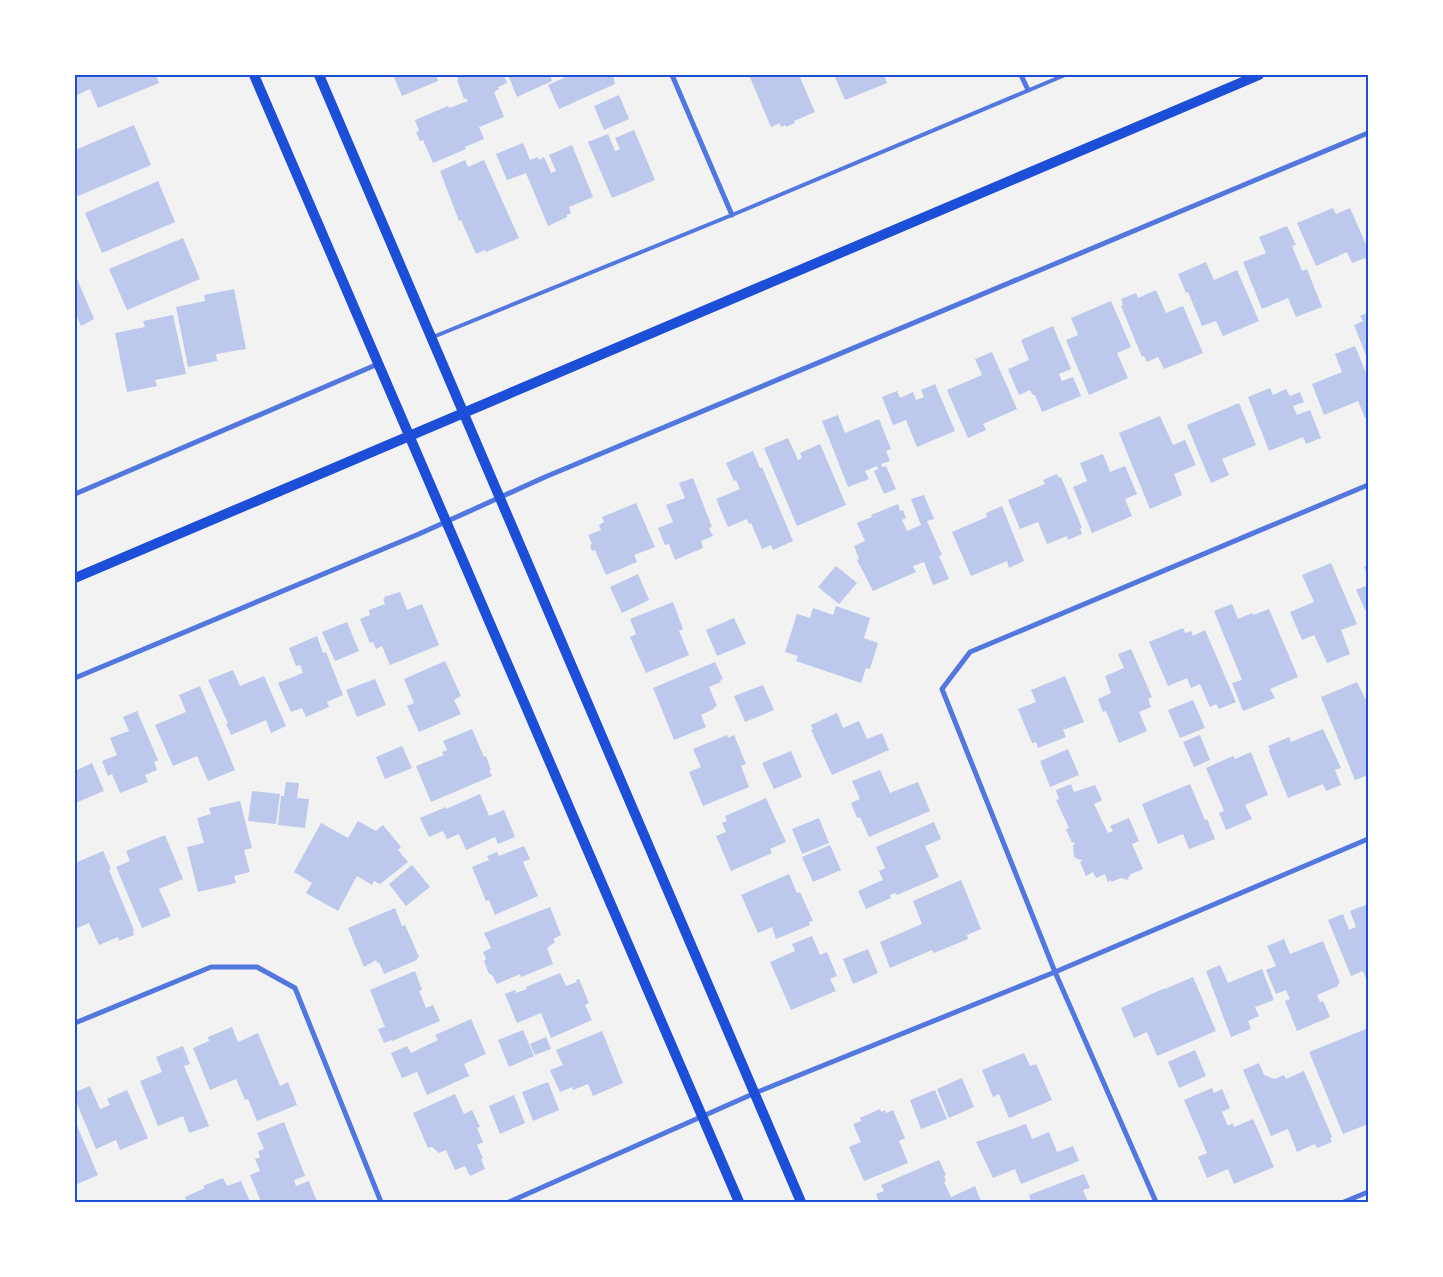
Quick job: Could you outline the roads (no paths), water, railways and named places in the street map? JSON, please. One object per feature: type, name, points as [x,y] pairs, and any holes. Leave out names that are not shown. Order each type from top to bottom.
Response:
[{"type":"main road","points":[[254,75],[739,1202]]},
{"type":"main road","points":[[319,75],[801,1202]]},
{"type":"main road","points":[[75,578],[1260,75]]},
{"type":"street","points":[[672,75],[732,215]]},
{"type":"street","points":[[1021,75],[1028,90]]},
{"type":"street","points":[[75,678],[402,542],[545,477],[1368,133]]},
{"type":"street","points":[[75,494],[378,364]]},
{"type":"street","points":[[1156,1202],[1055,972],[942,689],[970,652],[1368,485]]},
{"type":"street","points":[[509,1202],[755,1092],[1055,972],[1368,840]]},
{"type":"street","points":[[75,1024],[211,967],[257,967],[295,988],[381,1202]]},
{"type":"street","points":[[1344,1202],[1368,1192]]},
{"type":"lane","points":[[430,337],[732,215],[1065,75]]}]
